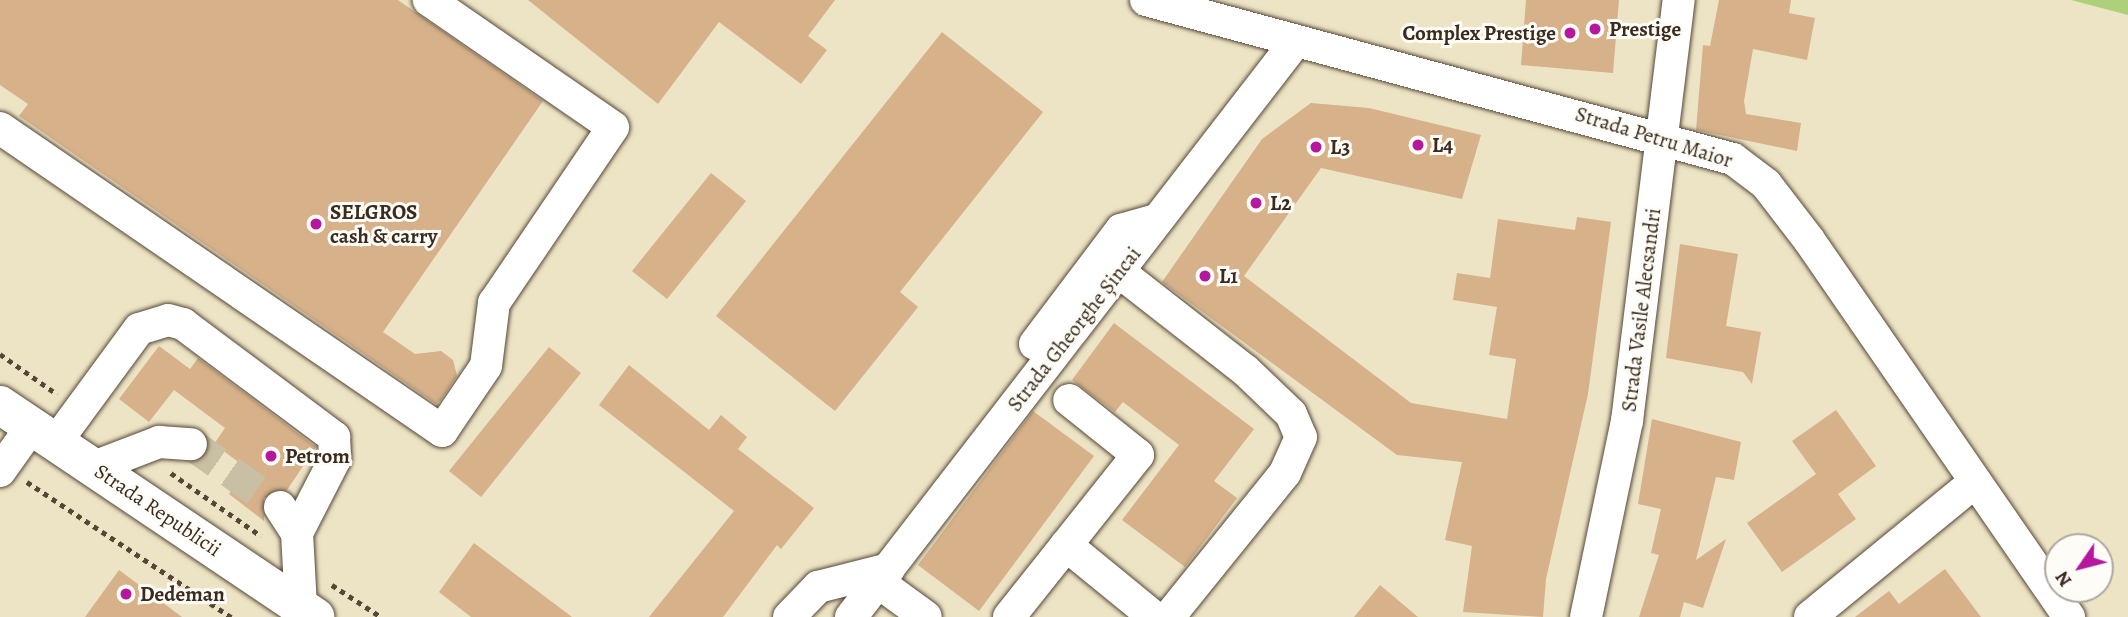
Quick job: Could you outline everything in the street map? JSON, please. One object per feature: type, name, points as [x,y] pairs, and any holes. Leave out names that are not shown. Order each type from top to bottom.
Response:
[{"type":"main road","name":"Strada Republicii","points":[[0,405],[308,612]]},
{"type":"street","points":[[0,128],[442,431],[486,366],[494,303],[614,127],[429,0]]},
{"type":"street","name":"Strada Petru Maior","points":[[1146,0],[1663,136],[1733,159],[1766,184],[2069,617]]},
{"type":"street","name":"Strada Vasile Alecsandri","points":[[1586,617],[1626,421],[1679,0]]},
{"type":"street","name":"Strada Gheorghe Șincai","points":[[851,617],[877,575],[1118,271],[1296,40]]},
{"type":"street","points":[[789,617],[818,587],[877,575],[1121,230],[1157,220]]},
{"type":"street","points":[[1118,271],[1246,371],[1291,414],[1301,437],[1285,473],[1169,617]]},
{"type":"street","points":[[2,468],[44,434],[80,410],[139,329],[167,320],[183,324],[334,437],[335,459],[297,534]]},
{"type":"street","points":[[1009,617],[1139,455],[1069,400]]},
{"type":"street","points":[[94,467],[159,442],[191,444]]},
{"type":"street","points":[[1810,617],[1974,483]]},
{"type":"street","points":[[281,507],[297,534],[308,612]]},
{"type":"street","points":[[1066,545],[1154,617]]},
{"type":"street","points":[[877,575],[926,617]]},
{"type":"path","points":[[0,354],[80,410]]},
{"type":"path","points":[[137,449],[381,617]]},
{"type":"path","points":[[2,468],[231,617]]},
{"type":"green space","points":[[2071,0],[2128,0],[2128,15]]},
{"type":"building","name":"SELGROS cash & carry","points":[[0,0],[398,0],[543,101],[383,332],[415,354],[441,351],[453,360],[457,376],[441,400],[436,404],[19,116],[28,104],[0,85]]},
{"type":"building","points":[[528,0],[835,0],[808,36],[827,50],[801,84],[719,22],[658,104]]},
{"type":"building","name":"Complex Prestige","points":[[1526,0],[1619,0],[1613,73],[1521,65]]},
{"type":"building","points":[[1719,0],[1791,0],[1789,13],[1815,18],[1807,60],[1753,49],[1744,101],[1746,114],[1801,123],[1797,151],[1696,130],[1703,45],[1710,46]]},
{"type":"building","points":[[942,32],[1043,112],[900,292],[918,307],[835,411],[716,316]]},
{"type":"building","points":[[1311,103],[1369,108],[1481,135],[1462,199],[1321,168],[1244,276],[1411,403],[1507,419],[1516,359],[1489,355],[1497,307],[1453,300],[1457,273],[1490,278],[1498,219],[1575,230],[1577,217],[1611,222],[1588,394],[1546,579],[1543,617],[1463,612],[1472,546],[1445,540],[1462,462],[1397,455],[1162,282],[1262,139]]},
{"type":"building","points":[[711,173],[746,201],[667,299],[632,271]]},
{"type":"building","points":[[1680,244],[1738,254],[1726,326],[1761,332],[1752,384],[1743,372],[1666,358]]},
{"type":"building","points":[[1114,323],[1254,429],[1214,481],[1237,498],[1185,567],[1122,520],[1179,445],[1123,402],[1115,412],[1072,380]]},
{"type":"building","points":[[159,346],[190,369],[198,358],[316,447],[287,490],[264,498],[264,521],[229,494],[248,469],[214,444],[225,428],[174,390],[149,422],[119,399]]},
{"type":"building","points":[[549,347],[581,373],[481,497],[449,471]]},
{"type":"building","points":[[629,365],[709,430],[721,415],[747,437],[738,449],[814,508],[781,549],[777,545],[723,617],[649,617],[734,511],[599,405]]},
{"type":"building","points":[[1836,410],[1876,466],[1838,494],[1856,519],[1782,572],[1747,523],[1816,474],[1792,441]]},
{"type":"building","points":[[1033,411],[1094,456],[979,611],[918,565]]},
{"type":"building","points":[[1652,419],[1741,442],[1734,480],[1716,477],[1696,560],[1726,539],[1703,608],[1684,602],[1680,617],[1639,617],[1659,555],[1651,553],[1661,509],[1638,504]]},
{"type":"building","points":[[474,543],[572,617],[471,617],[439,592]]},
{"type":"building","points":[[1945,569],[1981,617],[1855,617],[1889,591],[1899,604]]},
{"type":"building","name":"Dedeman","points":[[119,570],[182,617],[85,617]]},
{"type":"building","points":[[1380,585],[1418,617],[1354,617]]},
{"type":"tunnel","points":[[191,444],[280,507]]},
{"type":"place","name":"Prestige","points":[[1595,29]]},
{"type":"place","name":"Complex Prestige","points":[[1570,33]]},
{"type":"place","name":"L4","points":[[1418,145]]},
{"type":"place","name":"L3","points":[[1316,147]]},
{"type":"place","name":"L2","points":[[1256,203]]},
{"type":"place","name":"SELGROS cash & carry","points":[[316,224]]},
{"type":"place","name":"L1","points":[[1205,276]]},
{"type":"place","name":"Petrom","points":[[271,456]]},
{"type":"place","name":"Dedeman","points":[[126,594]]}]
